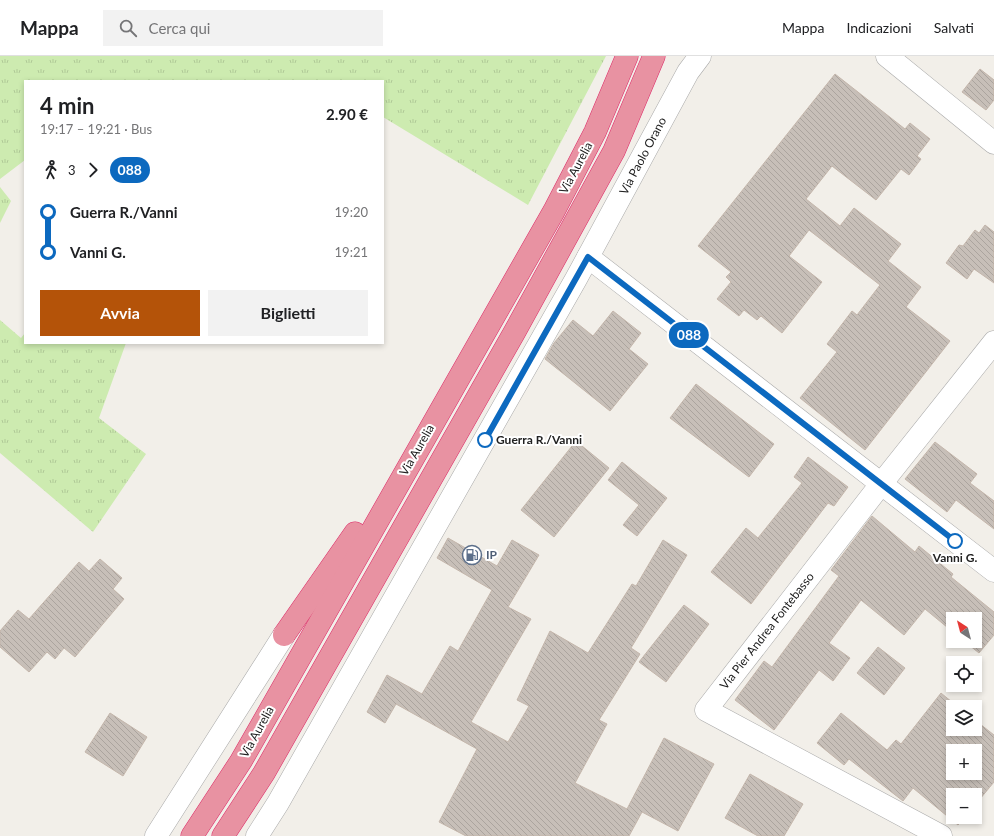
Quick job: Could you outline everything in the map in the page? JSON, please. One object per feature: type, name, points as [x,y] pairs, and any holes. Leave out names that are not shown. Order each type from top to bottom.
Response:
[{"type":"highway","name":"Via Aurelia","points":[[192,836],[241,761],[561,198],[596,132],[627,56]]},
{"type":"highway","name":"Via Aurelia","points":[[223,836],[264,773],[514,333],[614,151],[654,56]]},
{"type":"highway","points":[[284,635],[368,514],[402,476]]},
{"type":"street","name":"Via Paolo Orano","points":[[588,257],[688,72],[700,56]]},
{"type":"street","points":[[887,56],[994,143]]},
{"type":"street","points":[[257,836],[281,797],[588,257],[994,571]]},
{"type":"street","name":"Via Pier Andrea Fontebasso","points":[[941,836],[706,710],[881,484],[994,342]]},
{"type":"street","points":[[156,836],[284,635]]},
{"type":"green space","points":[[0,56],[606,56],[528,205],[384,118],[384,80],[24,80],[24,161],[0,179]]},
{"type":"green space","points":[[0,187],[11,201],[0,223]]},
{"type":"green space","points":[[0,320],[21,338],[24,334],[24,344],[126,344],[99,418],[146,454],[93,532],[0,453]]},
{"type":"building","points":[[980,69],[994,80],[994,100],[986,110],[962,92]]},
{"type":"building","points":[[835,74],[905,129],[910,123],[930,139],[917,156],[921,159],[909,175],[901,169],[876,200],[832,166],[806,199],[840,226],[854,208],[901,244],[888,261],[921,287],[906,307],[950,341],[865,450],[800,398],[837,352],[827,344],[852,311],[857,315],[880,285],[809,230],[789,256],[822,282],[782,333],[761,316],[757,320],[744,310],[739,316],[717,299],[731,282],[726,277],[731,272],[698,246]]},
{"type":"building","points":[[985,225],[994,232],[994,283],[974,269],[967,279],[946,263],[959,245],[963,246],[975,230],[979,233]]},
{"type":"building","points":[[613,311],[641,333],[629,349],[648,364],[610,411],[545,359],[554,343],[573,320],[593,336]]},
{"type":"building","points":[[696,384],[774,444],[749,477],[670,418]]},
{"type":"building","points":[[576,441],[609,468],[554,537],[521,510]]},
{"type":"building","points":[[935,442],[977,474],[970,483],[994,501],[994,529],[956,500],[947,512],[905,479]]},
{"type":"building","points":[[808,457],[848,487],[834,506],[828,503],[751,604],[711,572],[746,528],[758,538],[802,483],[794,477]]},
{"type":"building","points":[[622,462],[667,498],[637,536],[623,525],[639,505],[608,480]]},
{"type":"building","points":[[872,516],[915,552],[919,546],[953,574],[951,577],[994,612],[994,635],[979,653],[973,648],[982,648],[982,612],[946,612],[946,626],[925,609],[904,635],[861,600],[829,643],[850,658],[833,681],[819,670],[774,730],[735,700],[764,661],[772,667],[839,576],[831,570]]},
{"type":"building","points":[[448,538],[497,566],[512,540],[539,555],[508,607],[531,619],[471,722],[508,742],[529,706],[517,700],[550,631],[588,653],[632,584],[636,586],[663,540],[687,555],[631,648],[640,654],[599,720],[607,724],[575,783],[627,809],[664,738],[714,764],[678,831],[642,812],[629,836],[466,836],[439,822],[477,749],[396,704],[385,723],[367,712],[387,675],[422,694],[450,646],[458,651],[492,590],[437,558]]},
{"type":"building","points":[[100,559],[122,578],[113,589],[124,599],[75,657],[64,648],[55,659],[47,652],[29,672],[0,647],[0,631],[18,610],[29,619],[79,562],[89,571]]},
{"type":"building","points":[[684,605],[709,624],[666,682],[639,662]]},
{"type":"building","points":[[878,647],[905,668],[884,695],[857,673]]},
{"type":"building","points":[[941,693],[950,700],[946,700],[946,736],[982,736],[982,726],[994,735],[994,782],[982,797],[982,788],[946,788],[946,815],[913,788],[903,801],[849,759],[844,765],[817,743],[841,713],[887,750],[896,740],[901,744]]},
{"type":"building","points":[[110,713],[147,737],[123,776],[85,752]]},
{"type":"building","points":[[750,774],[803,804],[784,836],[758,836],[725,818]]},
{"type":"bus line","name":"088","points":[[485,440],[588,257],[955,541]]},
{"type":"place","name":"Guerra R./Vanni","points":[[485,440]]},
{"type":"place","name":"Vanni G.","points":[[955,541]]},
{"type":"place","name":"IP","points":[[472,555]]}]
